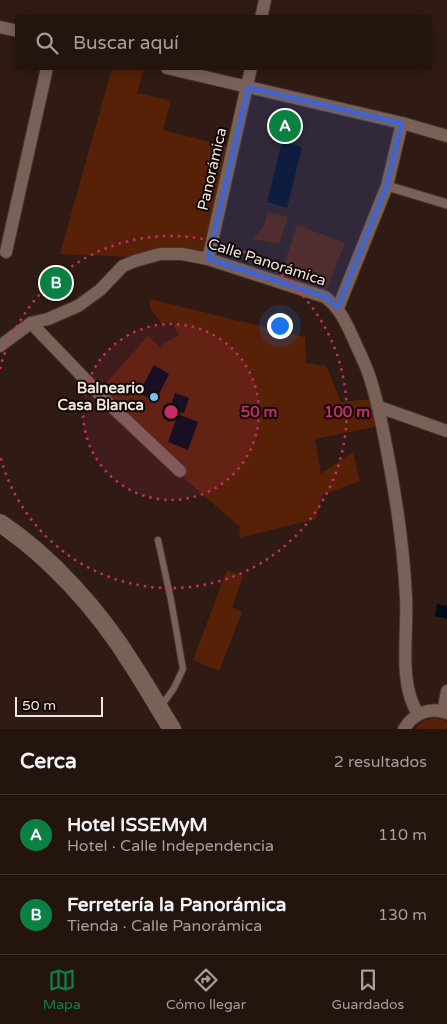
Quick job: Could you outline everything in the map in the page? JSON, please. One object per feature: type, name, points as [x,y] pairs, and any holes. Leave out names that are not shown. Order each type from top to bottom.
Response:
[{"type":"main road","points":[[0,523],[36,549],[91,608],[131,662],[172,729]]},
{"type":"street","points":[[262,15],[265,0]]},
{"type":"street","points":[[0,27],[15,31]]},
{"type":"street","points":[[6,252],[47,70]]},
{"type":"street","points":[[176,70],[402,123],[447,136]]},
{"type":"street","name":"Panorámica","points":[[208,259],[251,70]]},
{"type":"street","points":[[402,123],[387,186],[338,308],[369,373],[379,407],[398,506],[406,599],[408,689],[413,707],[418,714]]},
{"type":"street","points":[[387,186],[447,204]]},
{"type":"street","name":"Calle Panorámica","points":[[0,347],[31,324],[78,306],[100,290],[124,266],[147,256],[171,253],[208,259],[325,297],[338,308]]},
{"type":"street","points":[[31,324],[109,404],[180,471]]},
{"type":"street","points":[[379,407],[447,431]]},
{"type":"street","points":[[404,729],[410,720],[418,714],[430,711],[445,712],[447,691]]},
{"type":"lane","points":[[158,540],[183,669],[174,688],[159,709]]},
{"type":"highlighted area","points":[[248,87],[402,123],[387,186],[338,308],[325,297],[208,259]]},
{"type":"shaded area","points":[[111,70],[143,70],[137,93],[171,101],[163,130],[229,147],[204,252],[130,257],[60,254]]},
{"type":"shaded area","points":[[268,212],[288,217],[279,244],[253,239],[264,226]]},
{"type":"shaded area","points":[[297,225],[345,243],[326,290],[280,276]]},
{"type":"shaded area","points":[[150,299],[305,337],[306,363],[326,366],[341,402],[373,399],[378,426],[315,439],[321,474],[353,452],[360,481],[322,495],[316,519],[239,538],[240,527],[169,465],[100,390],[148,336],[161,348],[163,344],[179,335],[172,322],[162,324],[150,308]]},
{"type":"shaded area","points":[[227,570],[243,576],[232,607],[242,612],[219,671],[193,660]]},
{"type":"shaded area","points":[[436,718],[447,721],[447,729],[415,729],[423,721]]},
{"type":"water","points":[[282,141],[302,147],[287,208],[267,202]]},
{"type":"water","points":[[154,365],[169,374],[155,402],[139,393]]},
{"type":"water","points":[[175,393],[189,398],[184,413],[170,409]]},
{"type":"water","points":[[178,414],[198,422],[188,450],[168,442]]},
{"type":"water","points":[[437,604],[447,606],[447,619],[435,616]]},
{"type":"place","name":"Hotel ISSEMyM","points":[[285,126]]},
{"type":"place","name":"Ferretería la Panorámica","points":[[56,283]]},
{"type":"place","name":"Balneario Casa Blanca","points":[[154,397]]}]
